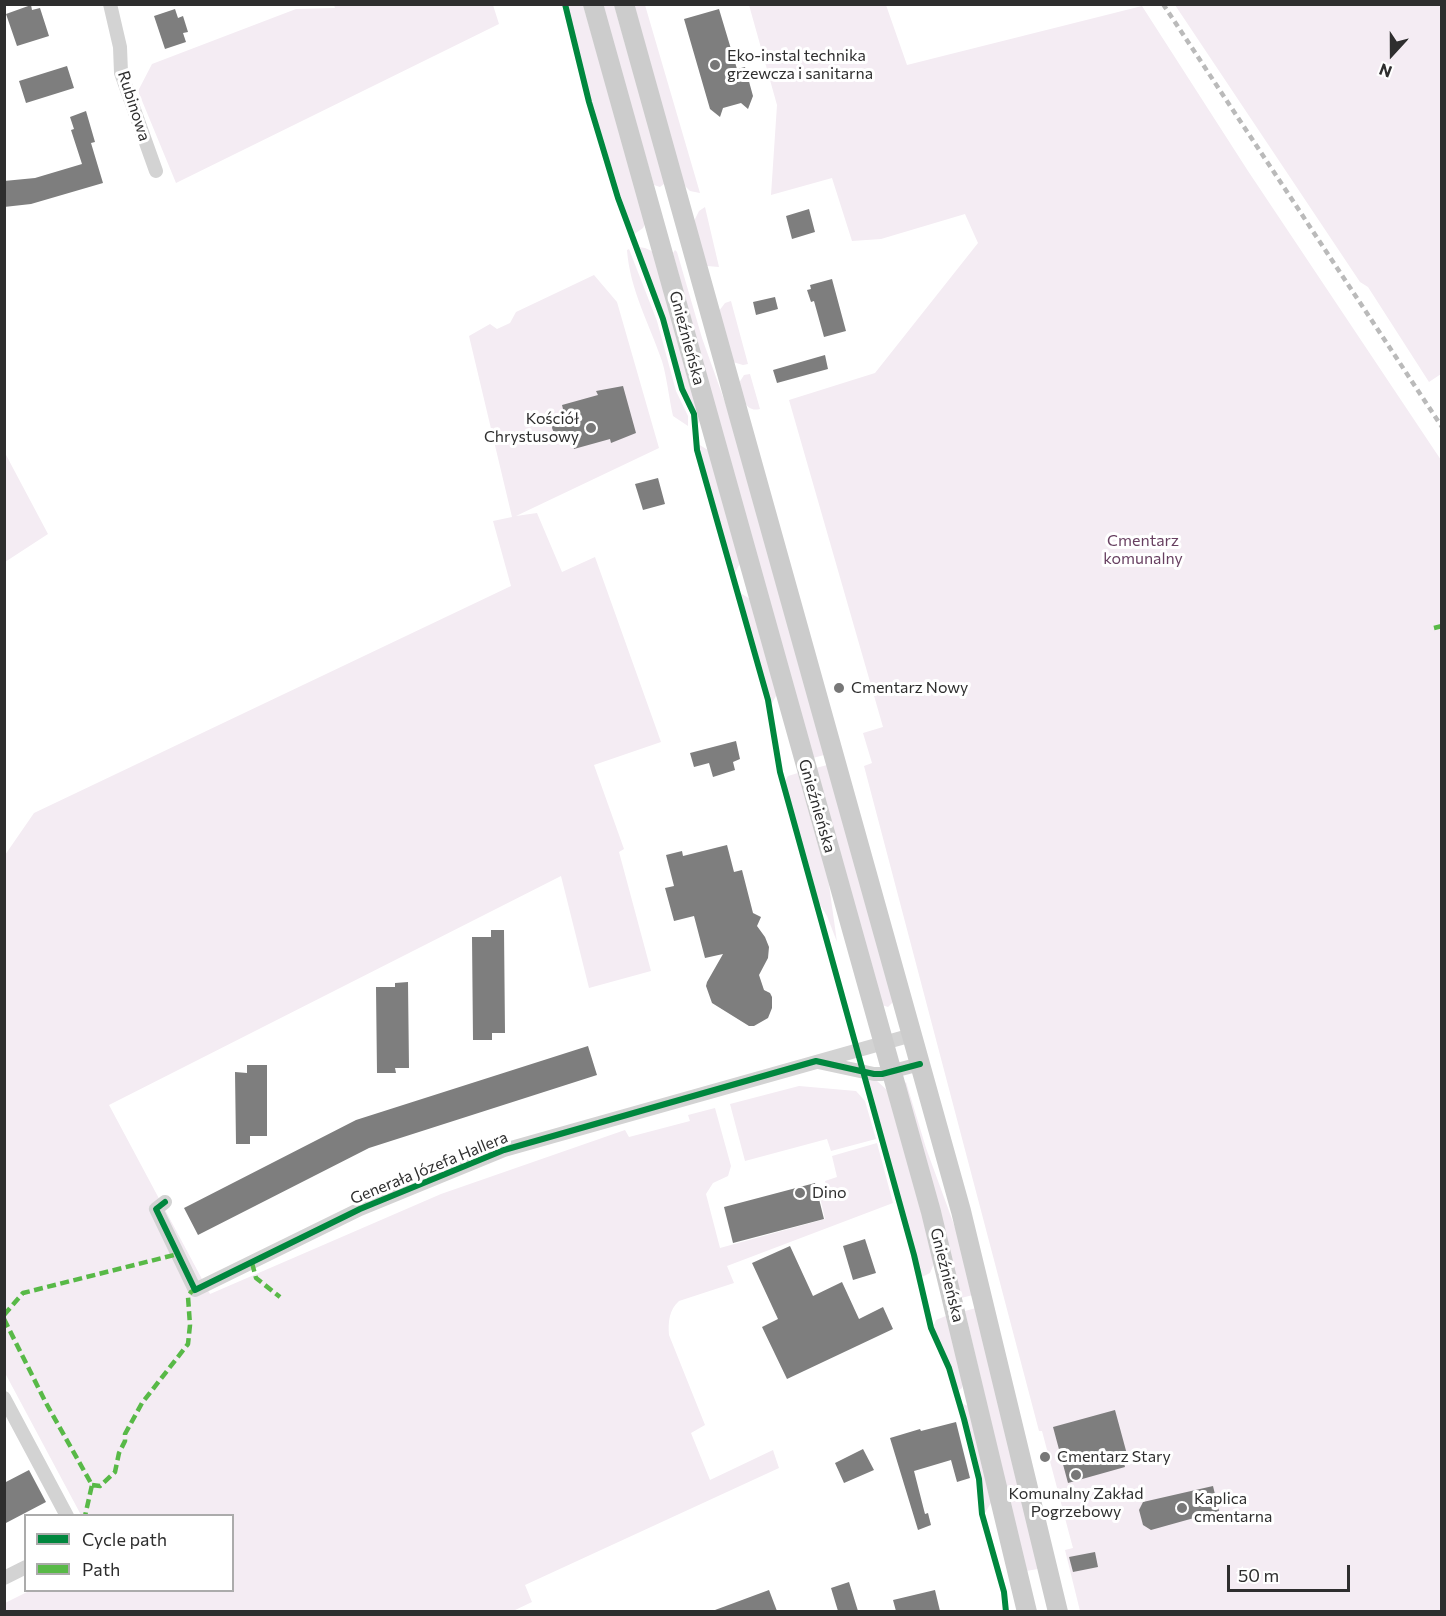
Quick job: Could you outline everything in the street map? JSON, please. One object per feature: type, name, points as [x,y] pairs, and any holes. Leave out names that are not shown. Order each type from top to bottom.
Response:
[{"type":"main road","name":"Gnieźnieńska","points":[[593,4],[943,1259],[1028,1611]]},
{"type":"main road","name":"Gnieźnieńska","points":[[624,4],[969,1240],[1058,1611]]},
{"type":"street","name":"Rubinowa","points":[[110,4],[120,47],[121,73],[156,171]]},
{"type":"street","name":"Generała Józefa Hallera","points":[[165,1202],[156,1209],[195,1290],[360,1209],[504,1150],[912,1035]]},
{"type":"street","name":"Generała Józefa Hallera","points":[[816,1061],[874,1074],[920,1064]]},
{"type":"street","points":[[4,1398],[66,1514]]},
{"type":"street","points":[[4,1578],[24,1567]]},
{"type":"green space","points":[[334,5],[493,5],[499,24],[176,183],[138,91],[152,64],[296,9],[335,8]]},
{"type":"green space","points":[[567,5],[583,5],[646,222],[643,228],[633,235],[591,101]]},
{"type":"green space","points":[[601,5],[614,5],[664,180],[664,184],[660,187],[654,185]]},
{"type":"green space","points":[[634,5],[645,5],[700,193],[690,191],[684,185]]},
{"type":"green space","name":"Cmentarz komunalny","points":[[749,5],[886,5],[907,65],[1142,6],[1248,171],[1441,460],[1441,1611],[1080,1611],[1065,1550],[1073,1548],[1042,1431],[1039,1431],[864,766],[872,763],[863,733],[883,727],[789,400],[875,373],[978,243],[965,214],[881,239],[852,241],[832,178],[771,195],[777,105]]},
{"type":"green space","points":[[1175,5],[1441,5],[1441,374],[1429,382],[1368,287],[1360,282]]},
{"type":"green space","points":[[705,207],[719,267],[707,266],[694,221],[699,211]]},
{"type":"green space","points":[[638,247],[654,252],[700,420],[697,426],[696,413],[684,388],[665,319]]},
{"type":"green space","points":[[629,249],[657,321],[676,391],[688,416],[688,426],[673,416],[662,361],[632,279],[627,250]]},
{"type":"green space","points":[[675,250],[702,338],[727,408],[824,755],[813,758],[716,415],[673,253]]},
{"type":"green space","points":[[594,275],[617,302],[659,448],[516,516],[537,513],[562,572],[595,557],[661,742],[594,765],[624,849],[619,852],[651,971],[589,988],[561,876],[109,1105],[210,1294],[441,1194],[625,1130],[629,1137],[690,1121],[688,1115],[715,1108],[731,1166],[728,1176],[713,1183],[706,1194],[720,1248],[825,1219],[819,1193],[828,1191],[825,1181],[837,1177],[832,1156],[877,1143],[893,1203],[727,1266],[734,1283],[679,1301],[673,1308],[669,1335],[705,1425],[691,1433],[710,1480],[773,1450],[779,1468],[525,1585],[532,1602],[513,1611],[5,1612],[5,1603],[27,1592],[234,1592],[234,1514],[80,1514],[5,1373],[5,855],[34,813],[511,586],[493,521],[512,517],[469,336],[490,324],[497,329],[510,323],[516,312]]},
{"type":"green space","points":[[731,301],[748,364],[733,362],[719,311],[725,303]]},
{"type":"green space","points":[[750,374],[760,409],[755,410],[747,406],[741,393],[739,383],[744,375]]},
{"type":"green space","points":[[698,444],[708,450],[740,563],[734,575]]},
{"type":"green space","points":[[5,453],[48,534],[4,562]]},
{"type":"green space","points":[[739,592],[750,599],[777,694],[771,705]]},
{"type":"green space","points":[[827,765],[893,1002],[888,1007],[882,1005],[816,768]]},
{"type":"green space","points":[[798,773],[828,878],[837,942],[827,916],[819,903],[785,781],[788,776]]},
{"type":"green space","points":[[868,1078],[877,1081],[887,1090],[935,1261],[930,1273],[922,1277]]},
{"type":"green space","points":[[906,1082],[926,1148],[957,1233],[973,1295],[961,1298],[904,1084]]},
{"type":"green space","points":[[799,1086],[856,1091],[865,1101],[876,1139],[831,1151],[827,1139],[745,1161],[730,1104]]},
{"type":"green space","points":[[976,1308],[1038,1569],[1026,1571],[965,1311]]},
{"type":"green space","points":[[948,1315],[963,1381],[962,1388],[958,1391],[951,1367],[933,1327],[936,1320]]},
{"type":"green space","points":[[961,1403],[968,1406],[992,1501],[985,1513],[981,1479]]},
{"type":"building","points":[[31,5],[32,10],[40,8],[49,36],[17,46],[6,14]]},
{"type":"building","points":[[175,9],[178,18],[183,16],[188,32],[183,33],[186,42],[165,49],[154,16]]},
{"type":"building","points":[[719,9],[737,69],[745,67],[753,96],[748,109],[741,103],[723,108],[720,117],[710,109],[684,19]]},
{"type":"building","points":[[67,66],[74,88],[26,103],[19,81]]},
{"type":"building","points":[[86,111],[95,142],[91,143],[103,183],[31,204],[4,207],[4,181],[35,178],[82,164],[71,130],[74,129],[70,117]]},
{"type":"building","points":[[809,209],[815,232],[792,239],[786,216]]},
{"type":"building","points":[[832,279],[846,331],[824,337],[814,301],[811,302],[807,290],[811,289],[810,285]]},
{"type":"building","points":[[775,297],[778,309],[756,315],[753,302]]},
{"type":"building","points":[[825,355],[828,369],[777,383],[773,370]]},
{"type":"building","points":[[623,386],[636,433],[611,443],[610,439],[574,449],[573,445],[556,438],[552,428],[553,421],[563,409],[562,405],[598,395],[596,391]]},
{"type":"building","points":[[658,478],[665,504],[643,510],[635,484]]},
{"type":"building","points":[[736,741],[740,759],[733,762],[735,770],[713,777],[709,763],[694,767],[690,753]]},
{"type":"building","points":[[727,845],[734,872],[742,870],[753,913],[761,917],[757,926],[769,947],[768,958],[759,975],[764,990],[772,997],[772,1008],[768,1018],[754,1026],[749,1026],[712,1003],[706,986],[723,954],[705,958],[694,916],[674,921],[665,888],[674,886],[666,855],[682,851],[683,856]]},
{"type":"building","points":[[491,930],[504,930],[505,1033],[492,1033],[492,1040],[473,1040],[472,937],[491,937]]},
{"type":"building","points":[[408,982],[409,1068],[395,1068],[396,1073],[377,1073],[376,987],[395,987],[395,983]]},
{"type":"building","points":[[588,1046],[597,1075],[369,1148],[198,1235],[184,1208],[356,1120]]},
{"type":"building","points":[[247,1065],[267,1065],[267,1136],[250,1136],[250,1144],[236,1144],[235,1072],[247,1073]]},
{"type":"building","points":[[815,1183],[824,1219],[733,1243],[724,1207]]},
{"type":"building","points":[[865,1239],[876,1273],[853,1280],[843,1246]]},
{"type":"building","points":[[790,1246],[813,1296],[842,1282],[859,1319],[883,1307],[893,1329],[787,1379],[762,1327],[778,1319],[752,1263]]},
{"type":"building","points":[[1115,1410],[1128,1458],[1123,1459],[1125,1467],[1068,1483],[1053,1427]]},
{"type":"building","points":[[956,1422],[970,1478],[957,1482],[951,1460],[914,1471],[925,1514],[928,1513],[931,1525],[918,1530],[890,1438]]},
{"type":"building","points":[[863,1449],[874,1470],[844,1483],[835,1463]]},
{"type":"building","points":[[29,1470],[46,1502],[4,1524],[4,1483]]},
{"type":"building","name":"Kaplica cmentarna","points":[[1213,1486],[1219,1511],[1151,1530],[1143,1525],[1139,1510],[1143,1502]]},
{"type":"building","points":[[1095,1552],[1098,1567],[1073,1572],[1069,1557]]},
{"type":"building","points":[[849,1582],[858,1611],[838,1611],[831,1588]]},
{"type":"building","points":[[769,1590],[777,1611],[715,1610]]},
{"type":"building","points":[[935,1590],[940,1611],[896,1611],[893,1600]]},
{"type":"railway","points":[[1163,4],[1442,427]]},
{"type":"marked path","points":[[1434,628],[1442,626]]},
{"type":"marked path","points":[[4,1315],[23,1293],[178,1254]]},
{"type":"marked path","points":[[252,1263],[256,1278],[280,1297]]},
{"type":"marked path","points":[[92,1485],[100,1486],[115,1472],[125,1434],[142,1403],[188,1344],[190,1325],[188,1297],[195,1290]]},
{"type":"marked path","points":[[4,1319],[46,1403],[92,1485],[85,1514]]},
{"type":"cycle path","points":[[565,4],[589,102],[618,198],[663,319],[682,389],[694,414],[697,450],[768,700],[780,772],[914,1255],[931,1328],[949,1368],[964,1419],[979,1479],[982,1514],[1004,1592],[1006,1612]]},
{"type":"cycle path","points":[[165,1202],[156,1209],[195,1290],[360,1209],[504,1150],[816,1061],[874,1074],[920,1064]]},
{"type":"place","name":"Eko-instal technika grzewcza i sanitarna","points":[[715,65]]},
{"type":"place","name":"Kościół Chrystusowy","points":[[591,428]]},
{"type":"place","name":"Cmentarz Nowy","points":[[839,688]]},
{"type":"place","name":"Dino","points":[[800,1193]]},
{"type":"place","name":"Cmentarz Stary","points":[[1045,1457]]},
{"type":"place","name":"Komunalny Zakład Pogrzebowy","points":[[1076,1475]]},
{"type":"place","name":"Kaplica cmentarna","points":[[1182,1508]]}]
